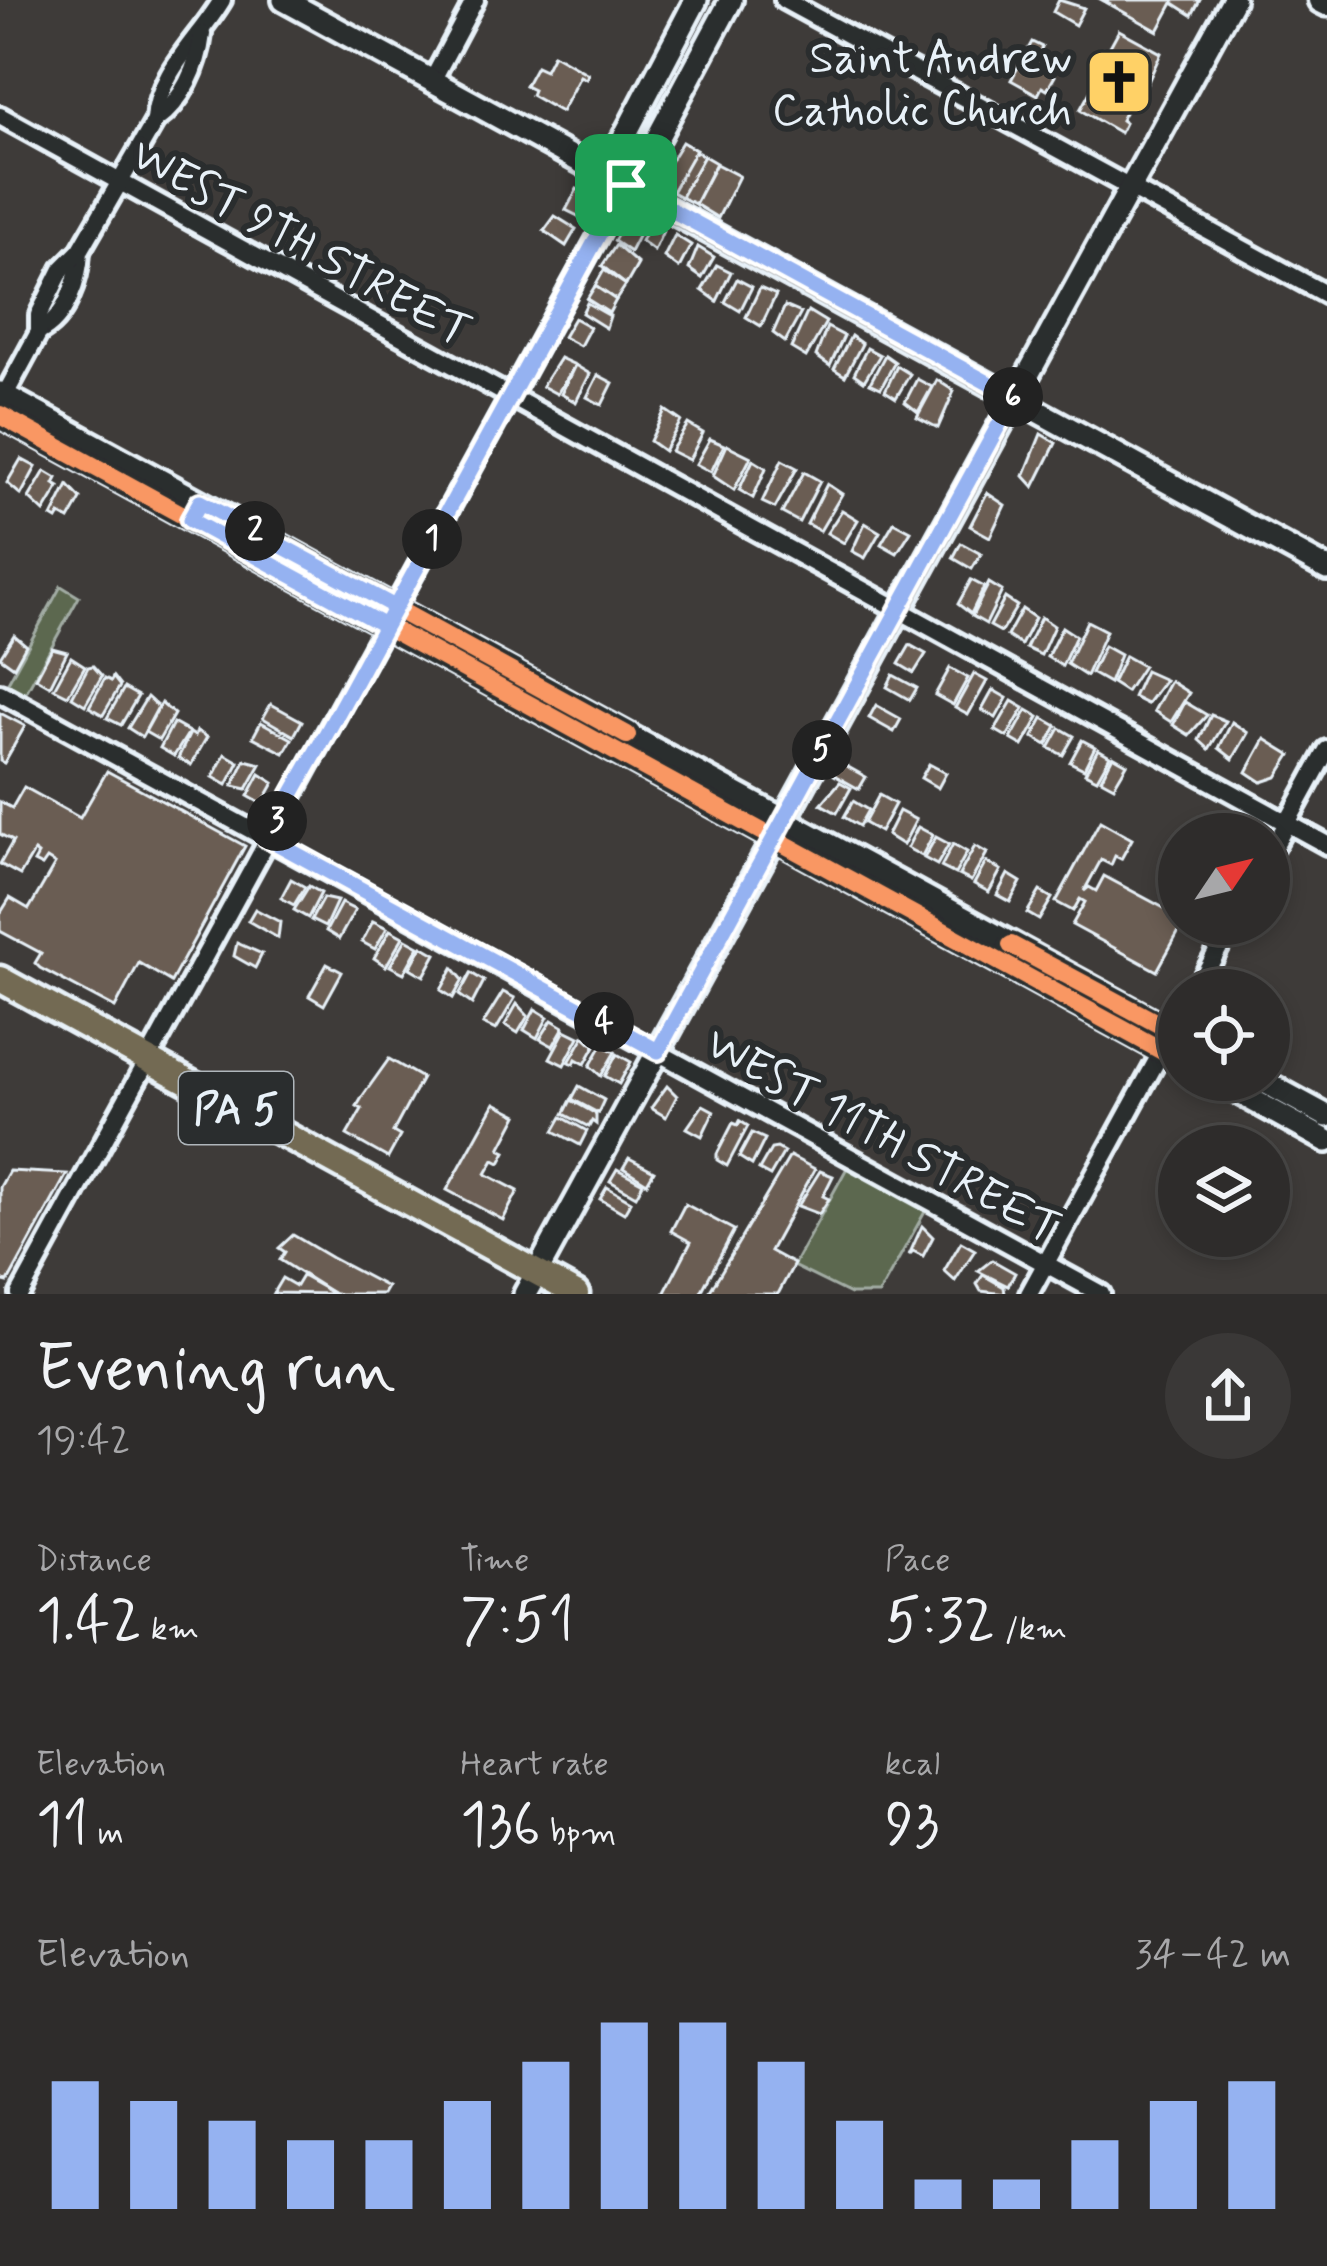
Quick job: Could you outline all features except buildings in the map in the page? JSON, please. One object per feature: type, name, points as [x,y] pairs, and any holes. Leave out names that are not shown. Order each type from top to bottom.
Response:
[{"type":"main road","name":"PA 5","points":[[0,979],[531,1284],[576,1294]]},
{"type":"street","points":[[222,0],[202,34],[199,60],[170,110],[155,121],[80,251],[80,273],[54,325],[39,332],[1,402],[778,830],[1158,1032]]},
{"type":"street","points":[[284,0],[622,178],[1327,569]]},
{"type":"street","points":[[432,81],[475,0]]},
{"type":"street","points":[[622,178],[617,156],[622,140],[696,0]]},
{"type":"street","points":[[20,1294],[510,396],[622,178],[646,159],[731,0]]},
{"type":"street","points":[[784,0],[1327,295]]},
{"type":"street","points":[[531,1284],[1233,0]]},
{"type":"street","name":"WEST 9TH STREET","points":[[0,116],[1267,813]]},
{"type":"street","name":"WEST 11TH STREET","points":[[0,693],[1101,1294]]},
{"type":"street","points":[[1290,818],[1327,750]]},
{"type":"street","name":"WEST 9TH STREET","points":[[1290,826],[1327,845]]},
{"type":"street","points":[[1030,1294],[1158,1068]]},
{"type":"street","points":[[1290,1096],[1327,1116]]},
{"type":"street","points":[[1254,1101],[1327,1141]]},
{"type":"green space","points":[[61,586],[79,597],[24,696],[6,686]]},
{"type":"green space","points":[[848,1166],[926,1210],[879,1294],[850,1294],[793,1266]]},
{"type":"cycle path","points":[[0,415],[1158,1049]]},
{"type":"cycle path","points":[[237,522],[627,735]]},
{"type":"cycle path","points":[[1011,945],[1158,1024]]},
{"type":"place","name":"Saint Andrew Catholic Church","points":[[1119,82]]},
{"type":"route","points":[[626,185],[385,626],[190,520],[200,502],[395,607],[385,626],[326,733],[267,838],[658,1051],[1014,397],[626,185]]}]
